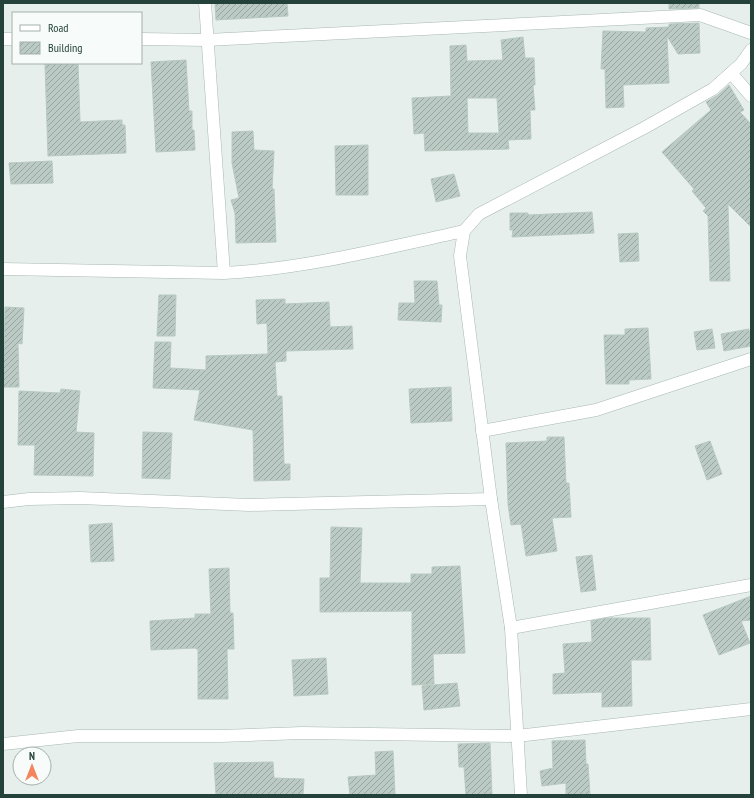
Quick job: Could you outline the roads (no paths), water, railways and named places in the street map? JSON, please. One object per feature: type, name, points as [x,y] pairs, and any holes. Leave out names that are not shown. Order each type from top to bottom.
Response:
[{"type":"street","points":[[204,3],[224,273]]},
{"type":"street","points":[[142,39],[207,40],[700,15],[751,33]]},
{"type":"street","points":[[521,795],[511,628],[491,499],[460,256],[464,231],[479,214],[644,128],[713,89],[741,64],[751,50]]},
{"type":"street","points":[[731,73],[751,96]]},
{"type":"street","points":[[3,269],[224,273],[249,272],[307,264],[464,231]]},
{"type":"street","points":[[482,431],[596,410],[751,359]]},
{"type":"street","points":[[3,502],[29,499],[80,498],[249,506],[491,499]]},
{"type":"street","points":[[511,628],[751,585]]},
{"type":"street","points":[[3,744],[78,736],[221,736],[302,733],[517,736],[751,709]]}]
